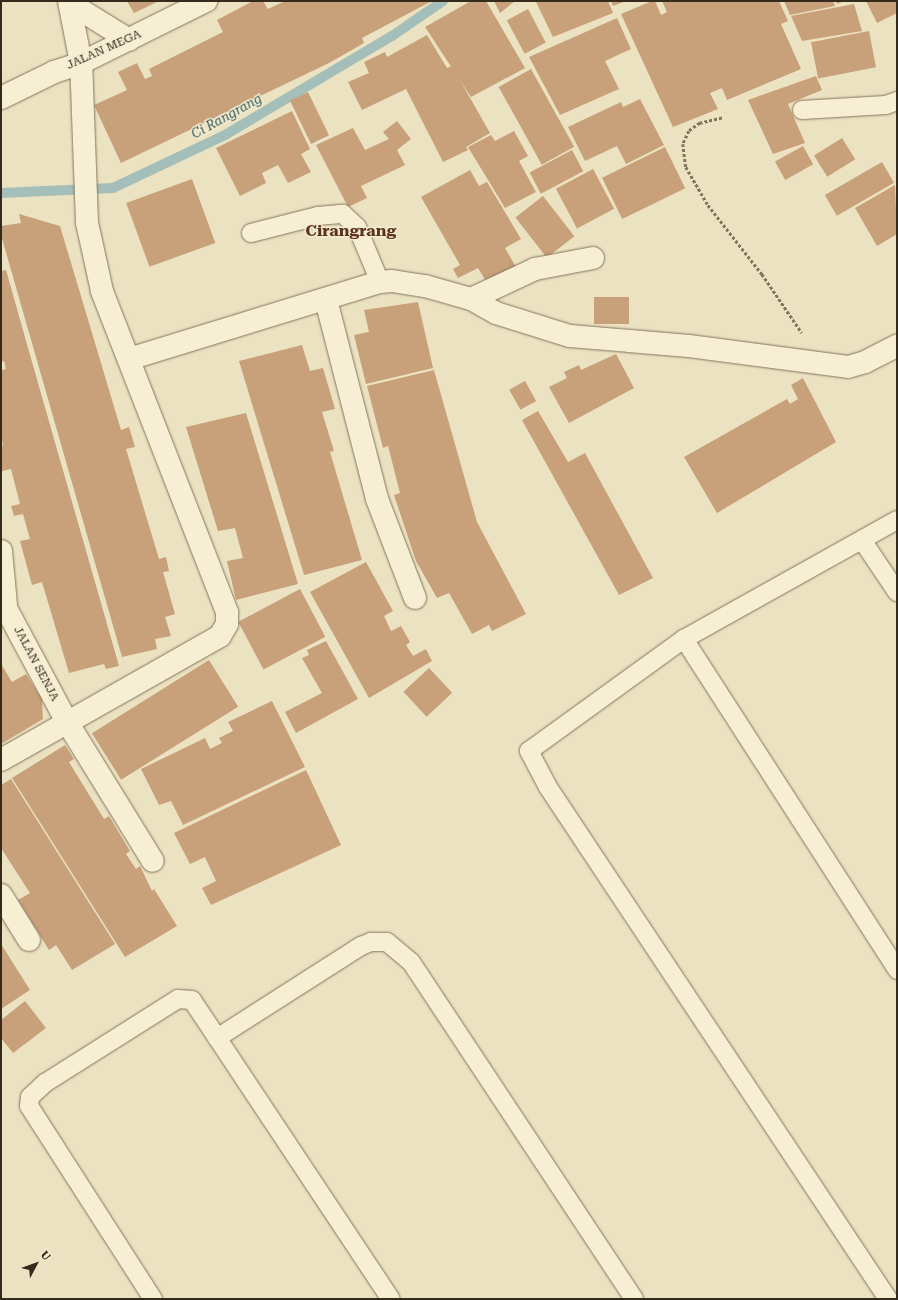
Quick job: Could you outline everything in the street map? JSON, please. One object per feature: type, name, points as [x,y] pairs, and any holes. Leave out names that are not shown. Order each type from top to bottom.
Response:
[{"type":"street","name":"JALAN MEGA","points":[[1,98],[54,72],[81,63],[206,1]]},
{"type":"street","points":[[70,2],[129,40]]},
{"type":"street","points":[[1,760],[220,636],[227,624],[227,612],[102,290],[87,223],[81,63],[70,2]]},
{"type":"street","points":[[471,299],[535,269],[593,258]]},
{"type":"street","points":[[129,359],[326,300],[380,282],[410,283],[471,299],[496,313],[570,336],[689,346],[826,366],[857,365],[897,346]]},
{"type":"street","points":[[326,300],[377,499],[415,598]]},
{"type":"street","name":"JALAN SENJA","points":[[1,551],[3,602],[67,722],[153,862]]},
{"type":"street","points":[[4,908],[29,940]]},
{"type":"lane","points":[[802,110],[886,106],[897,101]]},
{"type":"lane","points":[[251,233],[318,216],[343,214],[357,227],[380,282]]},
{"type":"lane","points":[[888,1299],[529,755],[533,746],[684,639],[897,520]]},
{"type":"lane","points":[[862,540],[897,592]]},
{"type":"lane","points":[[684,639],[897,970]]},
{"type":"lane","points":[[217,1038],[361,946],[372,942],[387,942],[411,962],[634,1299]]},
{"type":"lane","points":[[153,1299],[32,1114],[29,1106],[30,1097],[45,1082],[178,998],[192,1000],[391,1299]]},
{"type":"path","points":[[722,118],[700,123],[689,131],[684,144],[686,167],[708,205],[762,274],[826,366]]},
{"type":"building","points":[[127,1],[159,1],[134,13]]},
{"type":"building","points":[[253,1],[263,1],[268,9],[285,1],[432,1],[362,38],[364,43],[329,63],[121,163],[94,105],[127,90],[118,72],[137,63],[145,79],[152,76],[149,69],[223,32],[217,20]]},
{"type":"building","points":[[471,1],[486,1],[525,68],[471,97],[425,27]]},
{"type":"building","points":[[494,1],[515,1],[500,13]]},
{"type":"building","points":[[608,1],[613,13],[553,37],[536,2]]},
{"type":"building","points":[[611,1],[626,1],[613,6]]},
{"type":"building","points":[[655,1],[661,15],[667,12],[662,1],[779,1],[788,21],[781,24],[801,69],[727,100],[722,88],[710,93],[718,109],[673,127],[621,14]]},
{"type":"building","points":[[784,1],[833,1],[835,6],[790,15]]},
{"type":"building","points":[[836,1],[845,1],[837,4]]},
{"type":"building","points":[[866,1],[897,1],[897,13],[877,23]]},
{"type":"building","points":[[854,4],[862,31],[802,41],[791,16]]},
{"type":"building","points":[[528,9],[546,43],[525,54],[507,20]]},
{"type":"building","points":[[617,18],[631,49],[605,61],[619,89],[560,115],[529,57]]},
{"type":"building","points":[[869,31],[876,67],[818,79],[811,42]]},
{"type":"building","points":[[427,35],[447,68],[452,66],[490,133],[466,147],[468,150],[443,162],[406,89],[362,110],[348,82],[369,73],[364,62],[385,52],[387,57]]},
{"type":"building","points":[[531,69],[574,147],[542,165],[499,87]]},
{"type":"building","points":[[816,76],[822,90],[788,104],[805,143],[773,154],[748,100]]},
{"type":"building","points":[[308,92],[329,135],[311,144],[290,101]]},
{"type":"building","points":[[640,99],[664,145],[626,164],[617,146],[585,161],[568,127],[621,102],[623,107]]},
{"type":"building","points":[[292,111],[310,149],[301,154],[311,172],[288,183],[278,165],[262,173],[266,183],[240,196],[216,148]]},
{"type":"building","points":[[397,121],[411,139],[397,150],[405,165],[361,186],[367,198],[348,207],[316,145],[353,128],[365,150],[389,139],[383,132]]},
{"type":"building","points":[[514,131],[528,156],[519,161],[536,192],[505,208],[468,147],[491,135],[495,141]]},
{"type":"building","points":[[842,138],[855,159],[827,177],[814,155]]},
{"type":"building","points":[[803,146],[813,164],[785,180],[775,162]]},
{"type":"building","points":[[665,147],[685,188],[622,219],[602,178]]},
{"type":"building","points":[[572,150],[583,171],[541,194],[530,173]]},
{"type":"building","points":[[882,162],[894,183],[837,216],[825,195]]},
{"type":"building","points":[[593,169],[614,209],[577,228],[556,189]]},
{"type":"building","points":[[470,170],[479,186],[487,182],[521,239],[505,248],[516,267],[487,283],[478,268],[458,278],[453,269],[460,265],[421,197]]},
{"type":"building","points":[[192,179],[215,243],[149,267],[126,203]]},
{"type":"building","points":[[895,185],[897,234],[877,246],[855,208]]},
{"type":"building","points":[[543,196],[574,236],[547,258],[515,218]]},
{"type":"building","points":[[19,214],[60,226],[121,430],[129,427],[135,447],[126,449],[159,559],[166,557],[169,571],[163,572],[175,614],[165,617],[171,636],[155,639],[157,649],[122,657],[1,235],[1,226],[21,223]]},
{"type":"building","points":[[6,270],[119,666],[106,669],[104,664],[69,673],[42,582],[32,585],[20,541],[30,539],[23,514],[14,516],[11,506],[20,504],[11,469],[2,471],[1,467],[1,446],[3,445],[1,436],[1,370],[6,369],[4,361],[1,362],[1,271]]},
{"type":"building","points":[[594,297],[629,297],[629,324],[594,324]]},
{"type":"building","points":[[418,302],[433,368],[366,384],[354,335],[369,332],[364,310]]},
{"type":"building","points":[[302,345],[310,371],[323,368],[335,409],[322,412],[334,451],[330,452],[362,560],[304,575],[239,361]]},
{"type":"building","points":[[616,354],[634,388],[569,423],[549,387],[567,378],[564,372],[579,365],[581,370]]},
{"type":"building","points":[[434,370],[477,522],[526,614],[492,631],[489,625],[472,634],[449,593],[437,598],[416,561],[394,495],[400,493],[388,446],[383,448],[367,386]]},
{"type":"building","points":[[803,378],[836,442],[717,513],[684,457],[787,399],[790,404],[798,399],[791,385]]},
{"type":"building","points":[[525,381],[536,401],[520,410],[509,390]]},
{"type":"building","points":[[538,411],[568,462],[585,453],[653,578],[619,595],[522,420]]},
{"type":"building","points":[[246,413],[298,584],[236,600],[227,561],[243,558],[235,528],[218,531],[186,427]]},
{"type":"building","points":[[366,562],[393,611],[384,616],[391,631],[401,626],[410,642],[406,645],[413,656],[426,649],[432,661],[369,698],[310,592]]},
{"type":"building","points":[[300,589],[325,637],[264,670],[238,622]]},
{"type":"building","points":[[326,641],[358,699],[296,733],[285,712],[322,693],[302,658],[309,655],[307,650]]},
{"type":"building","points":[[209,660],[238,707],[121,780],[92,733]]},
{"type":"building","points":[[1,664],[12,682],[26,674],[42,699],[43,719],[1,744]]},
{"type":"building","points":[[429,668],[452,693],[427,717],[403,692]]},
{"type":"building","points":[[272,701],[305,767],[183,825],[171,801],[159,805],[141,769],[205,738],[210,749],[222,743],[219,738],[233,731],[228,722]]},
{"type":"building","points":[[65,745],[74,759],[69,762],[104,819],[109,816],[130,851],[126,854],[136,869],[140,866],[152,891],[154,889],[177,926],[125,957],[12,778]]},
{"type":"building","points":[[306,770],[341,845],[211,905],[202,888],[216,881],[205,857],[190,864],[174,833]]},
{"type":"building","points":[[11,779],[115,944],[72,970],[56,945],[49,950],[18,900],[30,893],[1,848],[1,785]]},
{"type":"building","points":[[1,944],[30,990],[1,1009]]},
{"type":"building","points":[[25,1001],[46,1028],[13,1053],[1,1038],[1,1020]]},
{"type":"waterway","name":"Ci Rangrang","points":[[1,193],[113,188],[225,135],[392,36],[443,1]]},
{"type":"district","name":"Cirangrang","points":[[351,231]]}]
